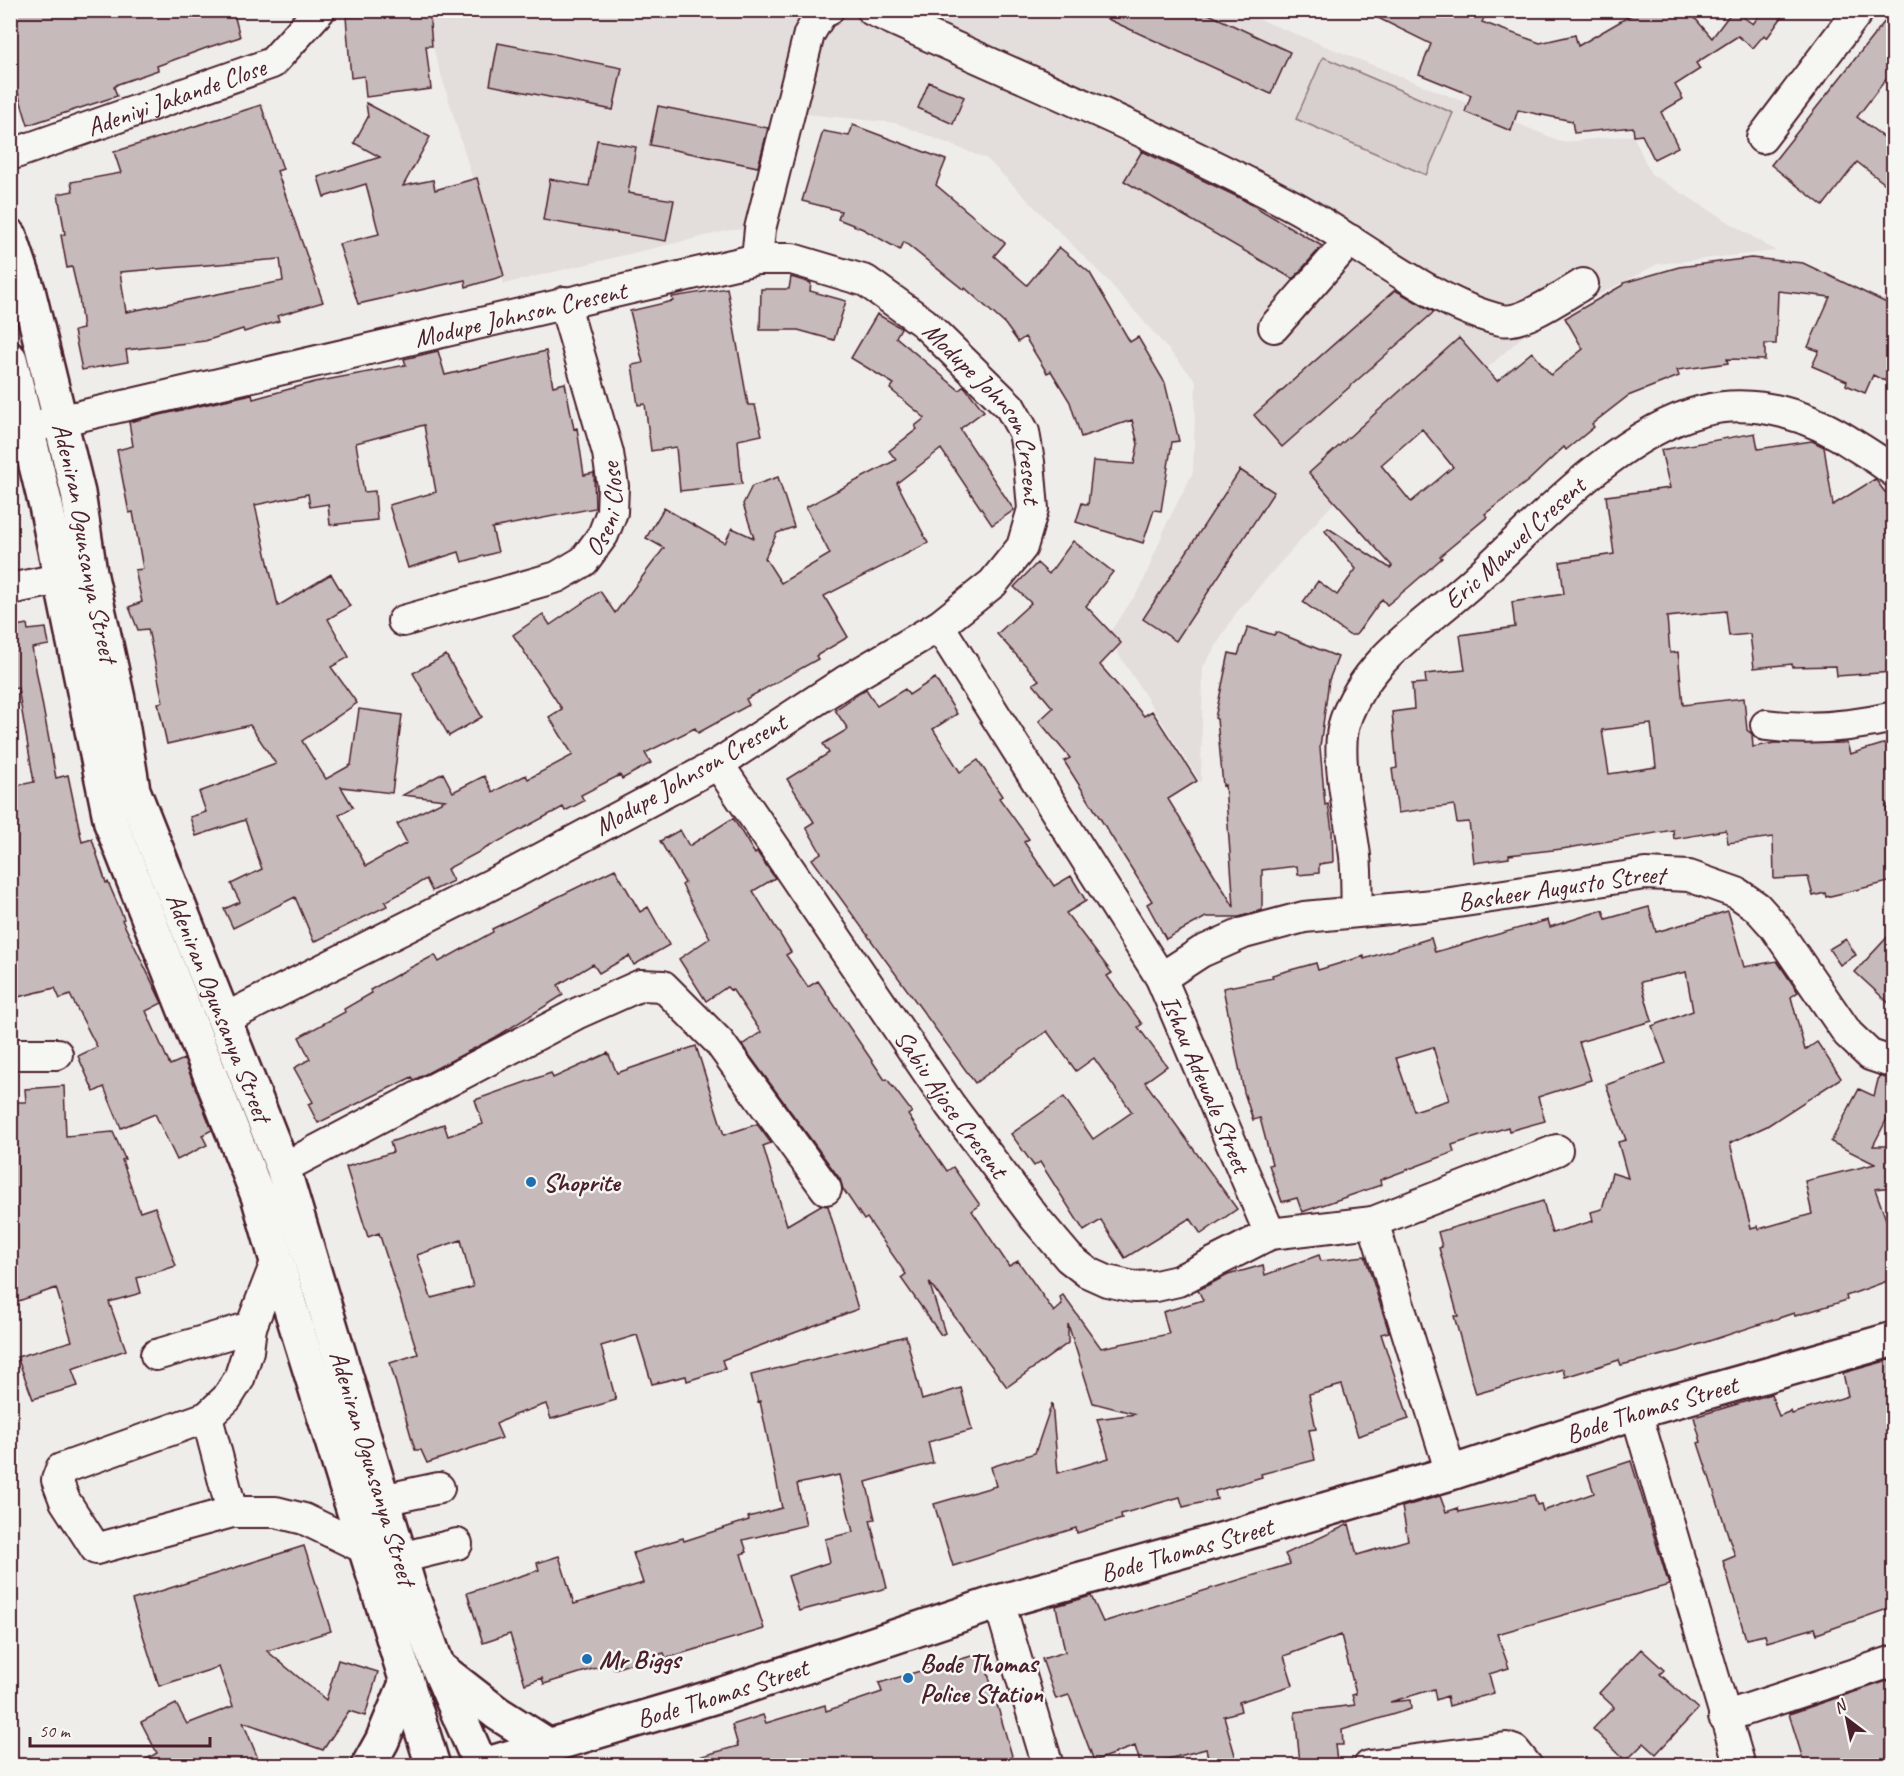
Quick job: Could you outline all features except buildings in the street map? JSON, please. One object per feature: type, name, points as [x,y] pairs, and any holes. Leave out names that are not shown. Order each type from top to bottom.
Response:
[{"type":"main road","name":"Adeniran Ogunsanya Street","points":[[10,236],[28,290],[78,493],[75,576],[111,823],[238,1140],[258,1196],[364,1548],[433,1766]]},
{"type":"main road","name":"Adeniran Ogunsanya Street","points":[[10,359],[28,428],[75,576],[118,699],[133,790],[283,1168],[400,1558],[438,1668],[481,1766]]},
{"type":"main road","points":[[284,1285],[319,1286]]},
{"type":"main road","name":"Bode Thomas Street","points":[[481,1766],[723,1694],[999,1602],[1451,1473],[1636,1412],[1893,1339]]},
{"type":"main road","points":[[438,1668],[497,1713],[549,1746]]},
{"type":"main road","points":[[368,1766],[382,1741],[407,1681]]},
{"type":"street","name":"Adeniyi Jakande Close","points":[[10,154],[272,63],[320,10]]},
{"type":"street","points":[[757,259],[760,228],[809,34],[821,14],[828,10]]},
{"type":"street","points":[[872,10],[1125,122],[1296,208],[1438,293],[1504,321],[1533,313],[1583,284]]},
{"type":"street","points":[[1762,138],[1858,10]]},
{"type":"street","points":[[1274,327],[1350,240]]},
{"type":"street","name":"Modupe Johnson Cresent","points":[[28,428],[757,259],[792,259],[866,281],[924,323],[972,367],[1010,407],[1024,432],[1033,508],[1022,547],[993,583],[939,626],[843,682],[718,764],[514,873],[224,1019]]},
{"type":"street","name":"Oseni Close","points":[[403,621],[557,577],[584,561],[603,534],[612,512],[613,486],[608,453],[564,302]]},
{"type":"street","name":"Eric Manuel Cresent","points":[[1357,910],[1355,859],[1341,760],[1344,724],[1353,700],[1374,668],[1422,623],[1611,458],[1656,430],[1702,411],[1748,406],[1788,412],[1826,426],[1893,472]]},
{"type":"street","points":[[10,589],[75,576]]},
{"type":"street","name":"Ishau Adewale Street","points":[[939,626],[1161,978],[1270,1234]]},
{"type":"street","points":[[1766,725],[1797,729],[1857,725],[1893,717]]},
{"type":"street","name":"Sabiu Ajose Cresent","points":[[718,764],[950,1106],[1035,1218],[1069,1258],[1087,1272],[1107,1281],[1134,1287],[1156,1286],[1178,1281],[1270,1234]]},
{"type":"street","name":"Basheer Augusto Street","points":[[1161,978],[1201,952],[1244,933],[1304,917],[1357,910],[1444,904],[1645,874],[1689,876],[1737,893],[1757,907],[1774,926],[1848,1034],[1870,1055],[1893,1063]]},
{"type":"street","points":[[283,1168],[578,1013],[641,985],[663,986],[719,1042],[826,1189]]},
{"type":"street","points":[[10,1054],[57,1054]]},
{"type":"street","points":[[1270,1234],[1372,1222],[1557,1150]]},
{"type":"street","points":[[1372,1222],[1451,1473]]},
{"type":"street","points":[[284,1285],[251,1327],[248,1351],[239,1379],[227,1398],[207,1417],[61,1469],[57,1480],[65,1501],[96,1548],[232,1512],[276,1512],[304,1519],[364,1548]]},
{"type":"street","points":[[156,1354],[251,1327]]},
{"type":"street","points":[[1636,1412],[1740,1766]]},
{"type":"street","points":[[207,1417],[232,1512]]},
{"type":"street","points":[[382,1500],[439,1488]]},
{"type":"street","points":[[400,1558],[457,1544]]},
{"type":"street","points":[[999,1602],[1048,1766]]},
{"type":"street","points":[[1724,1717],[1893,1661]]},
{"type":"street","points":[[1369,1766],[1506,1748],[1515,1751],[1527,1766]]},
{"type":"shaded area","points":[[422,11],[1239,11],[1563,142],[1633,135],[1651,174],[1776,251],[1658,264],[1529,331],[1328,509],[1236,613],[1203,667],[1201,783],[1107,636],[1141,587],[1167,523],[1193,472],[1196,381],[1109,282],[987,159],[896,123],[804,114],[777,231],[730,230],[504,284]]},
{"type":"shaded area","points":[[1323,57],[1453,113],[1426,175],[1296,119]]},
{"type":"place","name":"Shoprite","points":[[531,1182]]},
{"type":"place","name":"Mr Biggs","points":[[587,1659]]},
{"type":"place","name":"Bode Thomas Police Station","points":[[908,1678]]}]
